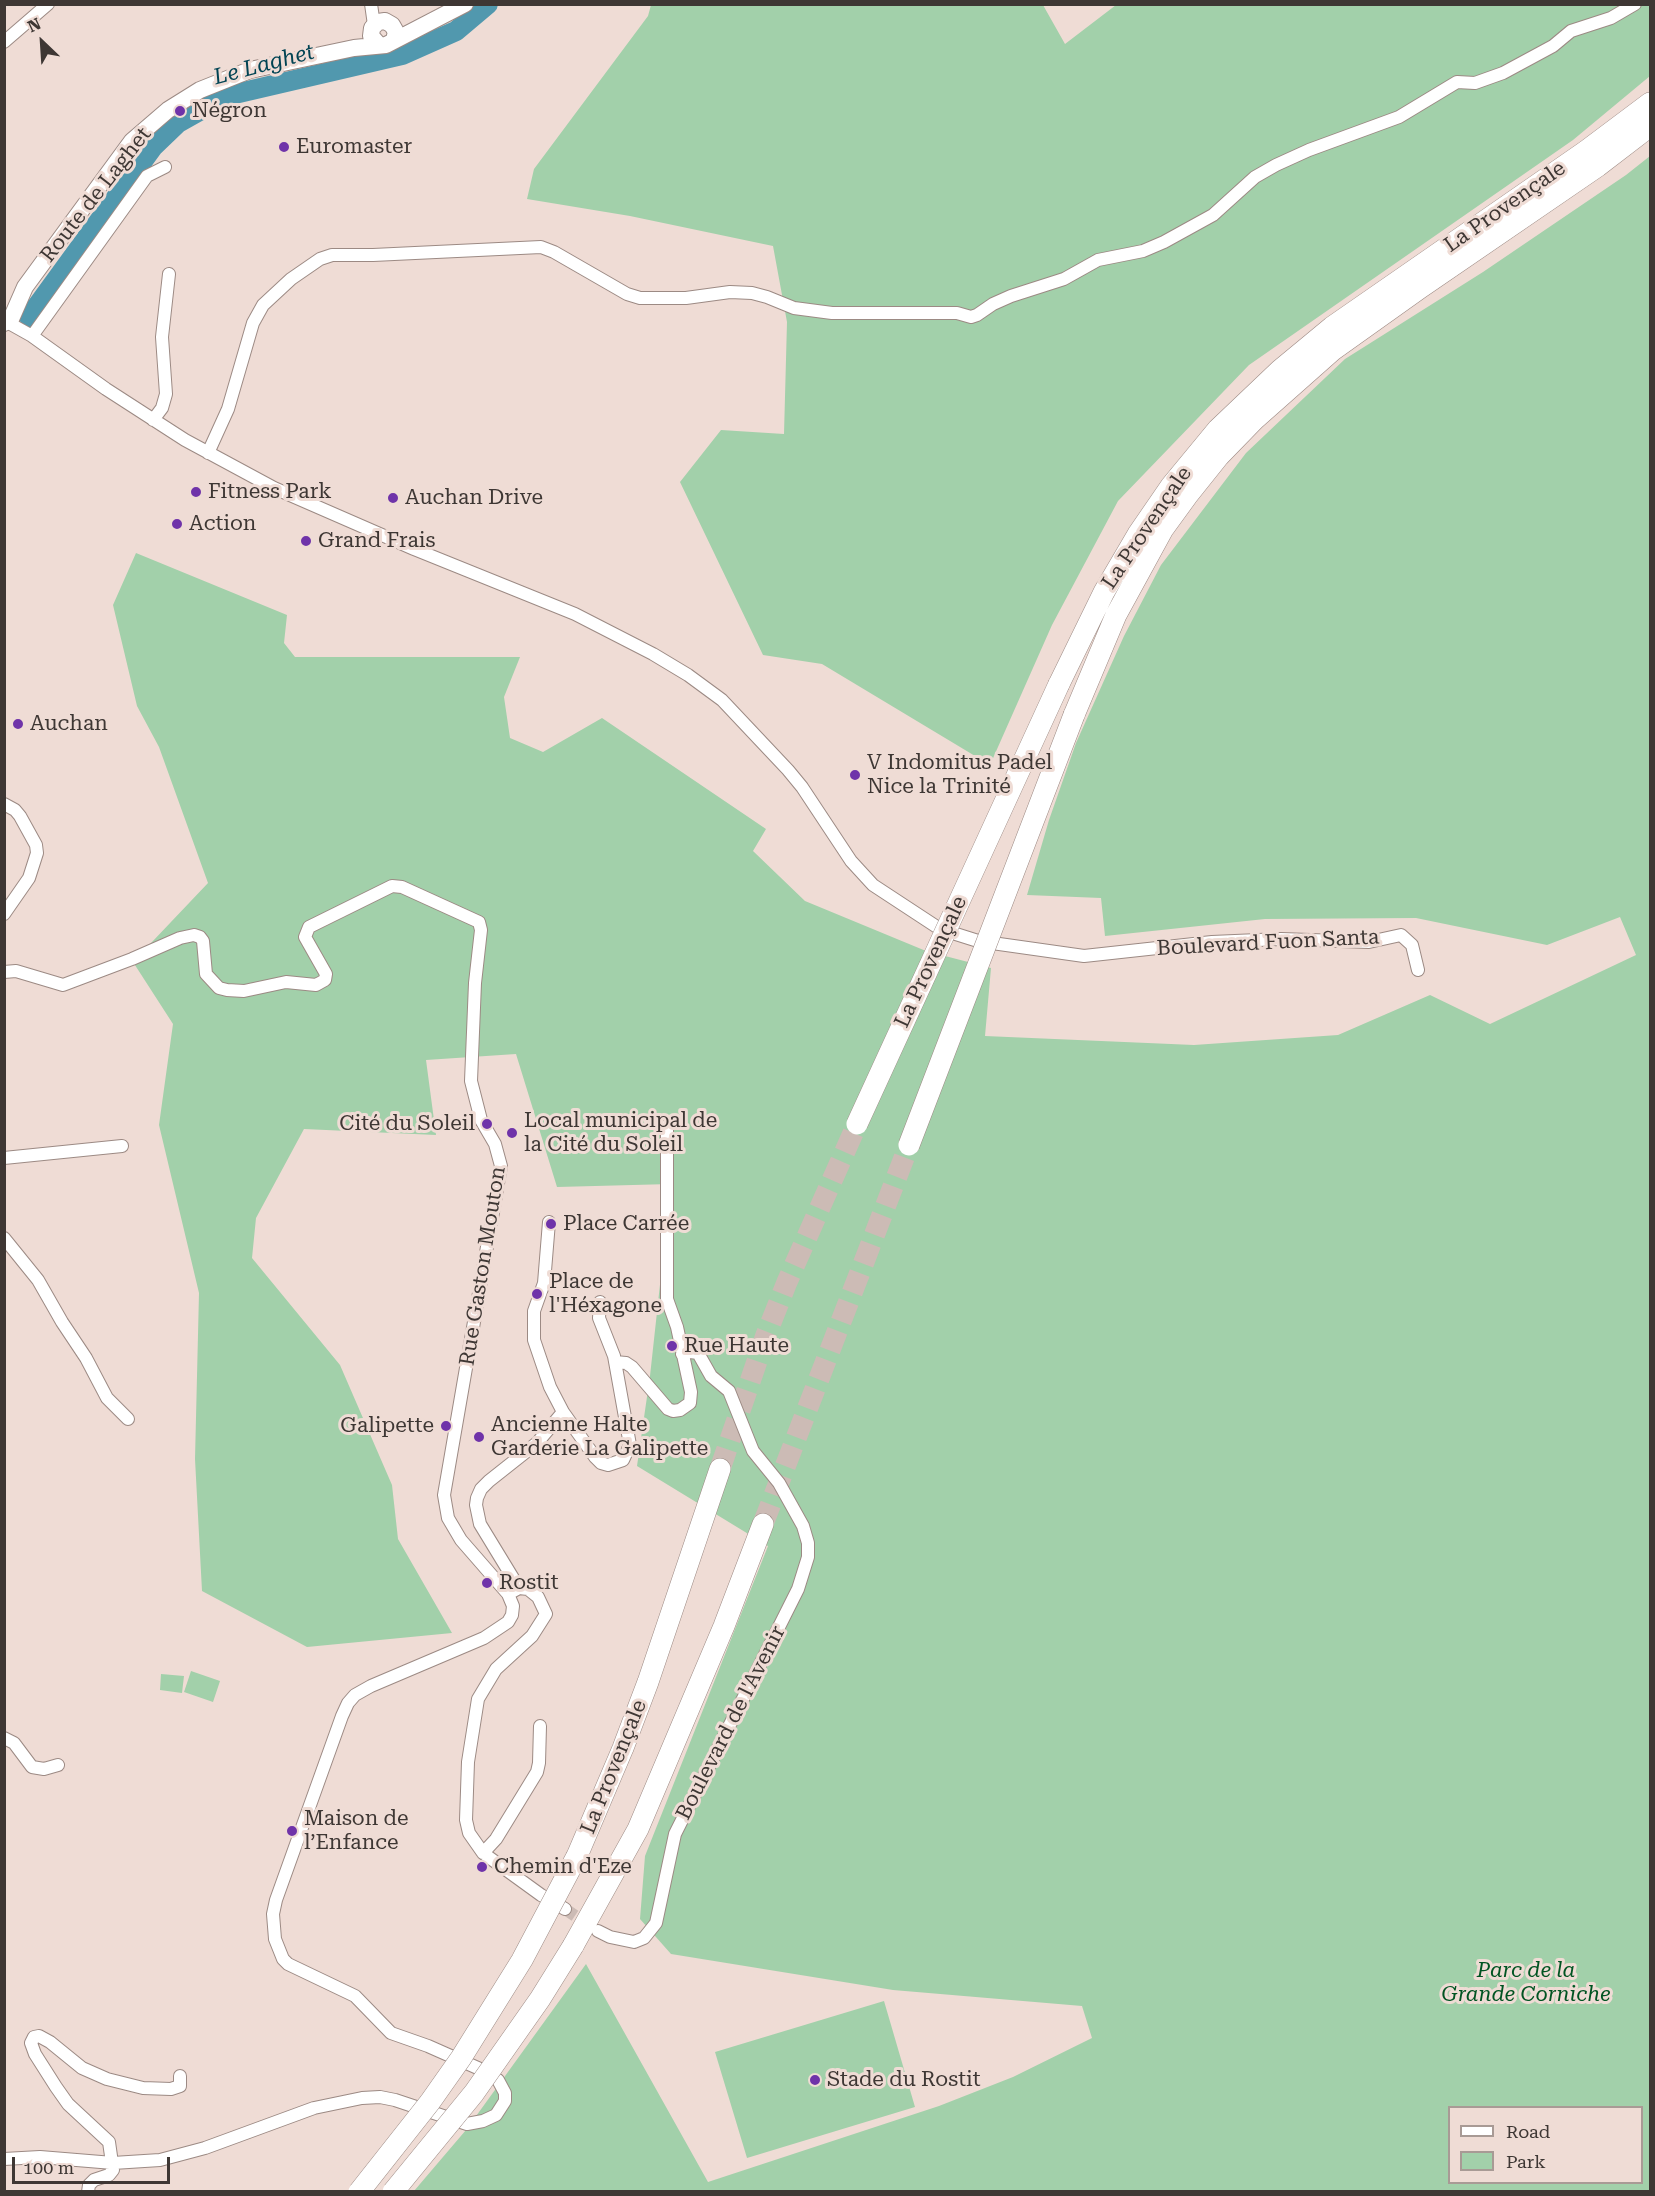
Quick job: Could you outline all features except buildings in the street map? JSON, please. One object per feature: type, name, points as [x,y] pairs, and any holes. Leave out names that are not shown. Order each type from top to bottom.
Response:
[{"type":"highway","name":"La Provençale","points":[[856,1124],[1059,684],[1104,592],[1138,534],[1171,486],[1218,429],[1280,370],[1332,327],[1587,151],[1650,103]]},
{"type":"highway","name":"La Provençale","points":[[909,1145],[1074,715],[1116,615],[1163,529],[1219,456],[1254,420],[1333,350],[1598,166],[1650,126]]},
{"type":"highway","name":"La Provençale","points":[[359,2192],[430,2102],[461,2058],[522,1960],[577,1856],[648,1682],[720,1468]]},
{"type":"highway","name":"La Provençale","points":[[393,2192],[444,2133],[540,1999],[573,1946],[638,1829],[724,1626],[763,1524]]},
{"type":"main road","name":"Route de Laghet","points":[[7,316],[25,287],[132,141],[168,110],[200,90],[235,75],[341,51],[380,25],[431,22],[465,4]]},
{"type":"street","points":[[4,42],[48,4]]},
{"type":"street","points":[[208,453],[228,409],[253,323],[263,305],[301,272],[320,259],[332,255],[541,247],[554,252],[627,294],[640,298],[686,298],[730,292],[752,293],[794,308],[832,313],[957,313],[971,317],[1011,296],[1064,279],[1098,260],[1143,251],[1164,242],[1213,215],[1256,177],[1284,161],[1399,117],[1457,82],[1475,83],[1503,73],[1553,46],[1571,31],[1611,18],[1635,4]]},
{"type":"street","points":[[32,336],[147,176],[165,168]]},
{"type":"street","points":[[153,420],[162,408],[166,394],[162,337],[169,274]]},
{"type":"street","name":"Boulevard Fuon Santa","points":[[7,316],[153,420],[208,453],[274,488],[414,549],[575,614],[653,654],[688,675],[722,700],[788,770],[851,861],[873,885],[940,929],[978,941],[1084,956],[1212,942],[1281,939],[1369,942],[1401,935],[1412,945],[1418,970]]},
{"type":"street","points":[[4,804],[20,816],[36,845],[37,852],[29,878],[4,914]]},
{"type":"street","name":"Rue Gaston Mouton","points":[[4,972],[16,971],[63,985],[84,979],[180,938],[194,935],[200,937],[202,941],[206,974],[219,988],[244,991],[286,982],[316,985],[325,980],[326,974],[305,937],[309,927],[392,886],[402,887],[479,922],[481,930],[474,983],[471,1081],[479,1115],[495,1144],[501,1166],[444,1495],[448,1518],[461,1540],[513,1596]]},
{"type":"street","points":[[615,1362],[626,1363],[632,1367],[663,1404],[674,1411],[685,1408],[691,1398],[677,1327],[667,1299],[667,1126]]},
{"type":"street","points":[[4,1158],[122,1146]]},
{"type":"street","points":[[549,1222],[544,1283],[534,1311],[534,1340],[550,1387],[563,1412],[601,1463],[616,1464],[623,1460],[630,1445],[615,1362],[599,1318],[600,1302]]},
{"type":"street","points":[[4,1238],[38,1280],[86,1358],[107,1398],[128,1419]]},
{"type":"street","name":"Boulevard de l'Avenir","points":[[598,1931],[617,1939],[634,1942],[644,1938],[656,1923],[675,1834],[798,1589],[808,1557],[808,1543],[803,1526],[779,1483],[753,1452],[729,1391],[711,1376],[698,1353],[682,1354]]},
{"type":"street","points":[[4,2159],[40,2157],[113,2163],[160,2160],[184,2155],[304,2111],[354,2099],[380,2097],[395,2100],[467,2124],[490,2119],[501,2109],[505,2101],[505,2093],[498,2080],[491,2075],[391,2032],[355,1996],[288,1964],[274,1940],[273,1914],[276,1899],[348,1703],[355,1695],[371,1686],[484,1638],[508,1622],[512,1615],[513,1596],[480,1524],[477,1498],[481,1489],[489,1481],[551,1430],[563,1412]]},
{"type":"street","points":[[513,1596],[528,1589],[538,1597],[544,1608],[544,1620],[532,1636],[505,1659],[489,1678],[478,1699],[468,1762],[466,1820],[469,1833],[483,1853],[522,1882],[565,1909]]},
{"type":"street","points":[[513,1596],[538,1597]]},
{"type":"street","points":[[483,1853],[496,1839],[537,1772],[540,1726]]},
{"type":"street","points":[[4,1738],[14,1743],[32,1767],[44,1769],[58,1765]]},
{"type":"street","points":[[88,2192],[89,2185],[94,2180],[109,2175],[113,2170],[109,2142],[68,2104],[35,2054],[31,2043],[34,2037],[39,2036],[82,2068],[107,2079],[143,2088],[171,2089],[180,2086],[180,2076]]},
{"type":"green space","points":[[651,5],[1043,5],[1065,44],[1116,5],[1650,5],[1650,76],[1573,140],[1249,365],[1118,501],[1052,625],[990,765],[822,664],[763,655],[680,482],[721,430],[784,434],[787,322],[773,246],[630,216],[527,199],[534,169],[648,16]]},
{"type":"green space","name":"Parc de la Grande Corniche","points":[[1650,156],[1650,2191],[414,2191],[466,2130],[586,1964],[708,2182],[939,2106],[1013,2077],[1092,2038],[1082,2006],[893,1990],[671,1954],[640,1919],[645,1856],[768,1546],[637,1466],[650,1376],[671,1184],[557,1187],[516,1054],[426,1060],[436,1135],[304,1129],[256,1218],[252,1258],[340,1365],[392,1485],[398,1539],[452,1633],[307,1647],[202,1591],[195,1459],[199,1293],[159,1125],[173,1024],[133,962],[208,883],[159,747],[137,706],[113,605],[136,553],[287,615],[284,643],[295,657],[520,657],[504,697],[510,738],[543,752],[602,718],[766,829],[753,851],[805,901],[926,951],[991,968],[985,1036],[1194,1045],[1338,1035],[1430,995],[1490,1024],[1636,955],[1620,917],[1547,945],[1416,918],[1265,919],[1105,936],[1101,898],[1027,895],[1049,820],[1076,743],[1124,636],[1161,565],[1246,453],[1345,359],[1483,272],[1626,175]]},
{"type":"green space","points":[[191,1671],[220,1681],[213,1702],[184,1692]]},
{"type":"green space","points":[[161,1674],[184,1676],[182,1693],[160,1690]]},
{"type":"green space","name":"Stade du Rostit","points":[[884,2001],[915,2107],[747,2158],[715,2052]]},
{"type":"waterway","name":"Le Laghet","points":[[29,317],[153,147],[178,123],[226,96],[402,55],[456,31],[488,4]]},
{"type":"tunnel","points":[[720,1469],[766,1335],[787,1282],[857,1124]]},
{"type":"tunnel","points":[[763,1524],[909,1145]]},
{"type":"tunnel","points":[[565,1909],[589,1925]]},
{"type":"place","name":"Négron","points":[[180,111]]},
{"type":"place","name":"Euromaster","points":[[284,147]]},
{"type":"place","name":"Fitness Park","points":[[196,492]]},
{"type":"place","name":"Auchan Drive","points":[[393,498]]},
{"type":"place","name":"Action","points":[[177,524]]},
{"type":"place","name":"Grand Frais","points":[[306,541]]},
{"type":"place","name":"Auchan","points":[[18,724]]},
{"type":"place","name":"V Indomitus Padel Nice la Trinité","points":[[855,775]]},
{"type":"place","name":"Cité du Soleil","points":[[487,1124]]},
{"type":"place","name":"Local municipal de la Cité du Soleil","points":[[512,1133]]},
{"type":"place","name":"Place Carrée","points":[[551,1224]]},
{"type":"place","name":"Place de l'Héxagone","points":[[537,1294]]},
{"type":"place","name":"Rue Haute","points":[[672,1346]]},
{"type":"place","name":"Galipette","points":[[446,1426]]},
{"type":"place","name":"Ancienne Halte Garderie La Galipette","points":[[479,1437]]},
{"type":"place","name":"Rostit","points":[[487,1583]]},
{"type":"place","name":"Maison de l’Enfance","points":[[292,1831]]},
{"type":"place","name":"Chemin d'Eze","points":[[482,1867]]},
{"type":"place","name":"Stade du Rostit","points":[[815,2080]]}]
